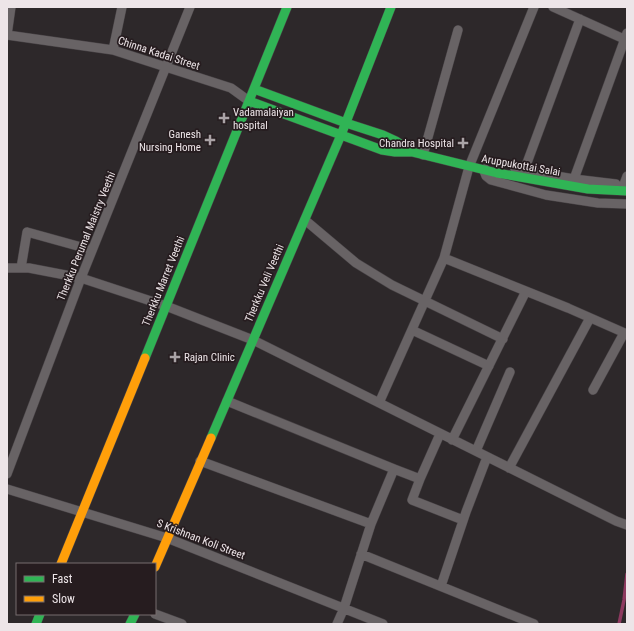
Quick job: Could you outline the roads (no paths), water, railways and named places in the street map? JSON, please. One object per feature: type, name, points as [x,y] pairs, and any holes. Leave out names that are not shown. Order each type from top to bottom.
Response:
[{"type":"main road","name":"Therkku Marret Veethi","points":[[61,563],[287,7]]},
{"type":"main road","name":"Therkku Veli Veethi","points":[[156,565],[341,135],[391,7]]},
{"type":"main road","name":"Aruppukottai Salai","points":[[254,89],[383,135],[396,141],[412,152]]},
{"type":"main road","name":"Aruppukottai Salai","points":[[249,100],[382,150],[412,152],[484,171],[588,189],[626,184]]},
{"type":"main road","points":[[130,624],[134,615]]},
{"type":"street","points":[[7,35],[11,7]]},
{"type":"street","points":[[113,50],[122,7]]},
{"type":"street","name":"Therkku Perumal Maistry Veethi","points":[[7,474],[81,278],[190,7]]},
{"type":"street","points":[[379,403],[444,258],[469,167],[534,7]]},
{"type":"street","points":[[553,7],[626,36],[574,179]]},
{"type":"street","points":[[524,171],[580,19]]},
{"type":"street","points":[[423,155],[458,30]]},
{"type":"street","name":"Chinna Kadai Street","points":[[7,35],[113,50],[231,88],[254,89]]},
{"type":"street","name":"Chinna Kadai Street","points":[[231,88],[249,100]]},
{"type":"street","points":[[626,184],[574,179],[496,167],[488,168],[484,171],[486,176],[496,182],[546,195],[598,203],[627,204]]},
{"type":"street","points":[[305,220],[356,263],[392,285],[503,339]]},
{"type":"street","points":[[21,268],[27,232],[92,250]]},
{"type":"street","points":[[444,258],[625,333],[593,390]]},
{"type":"street","points":[[7,268],[29,268],[81,278],[166,306],[253,340],[616,521],[626,524]]},
{"type":"street","points":[[452,440],[526,291]]},
{"type":"street","points":[[509,468],[590,318]]},
{"type":"street","points":[[412,330],[489,366]]},
{"type":"street","points":[[476,451],[510,372]]},
{"type":"street","points":[[226,401],[394,470],[420,479]]},
{"type":"street","points":[[440,434],[412,500],[463,520]]},
{"type":"street","points":[[442,586],[463,520],[487,457]]},
{"type":"street","points":[[200,461],[371,524]]},
{"type":"street","points":[[337,624],[344,608],[371,524],[394,470]]},
{"type":"street","name":"S Krishnan Koli Street","points":[[7,490],[82,511],[167,538],[383,624]]},
{"type":"street","points":[[361,554],[534,624]]},
{"type":"street","points":[[156,614],[182,624]]},
{"type":"waterway","points":[[619,624],[627,574]]},
{"type":"place","name":"Vadamalaiyan hospital","points":[[224,118]]},
{"type":"place","name":"Ganesh Nursing Home","points":[[210,140]]},
{"type":"place","name":"Chandra Hospital","points":[[463,143]]},
{"type":"place","name":"Rajan Clinic","points":[[175,357]]}]
